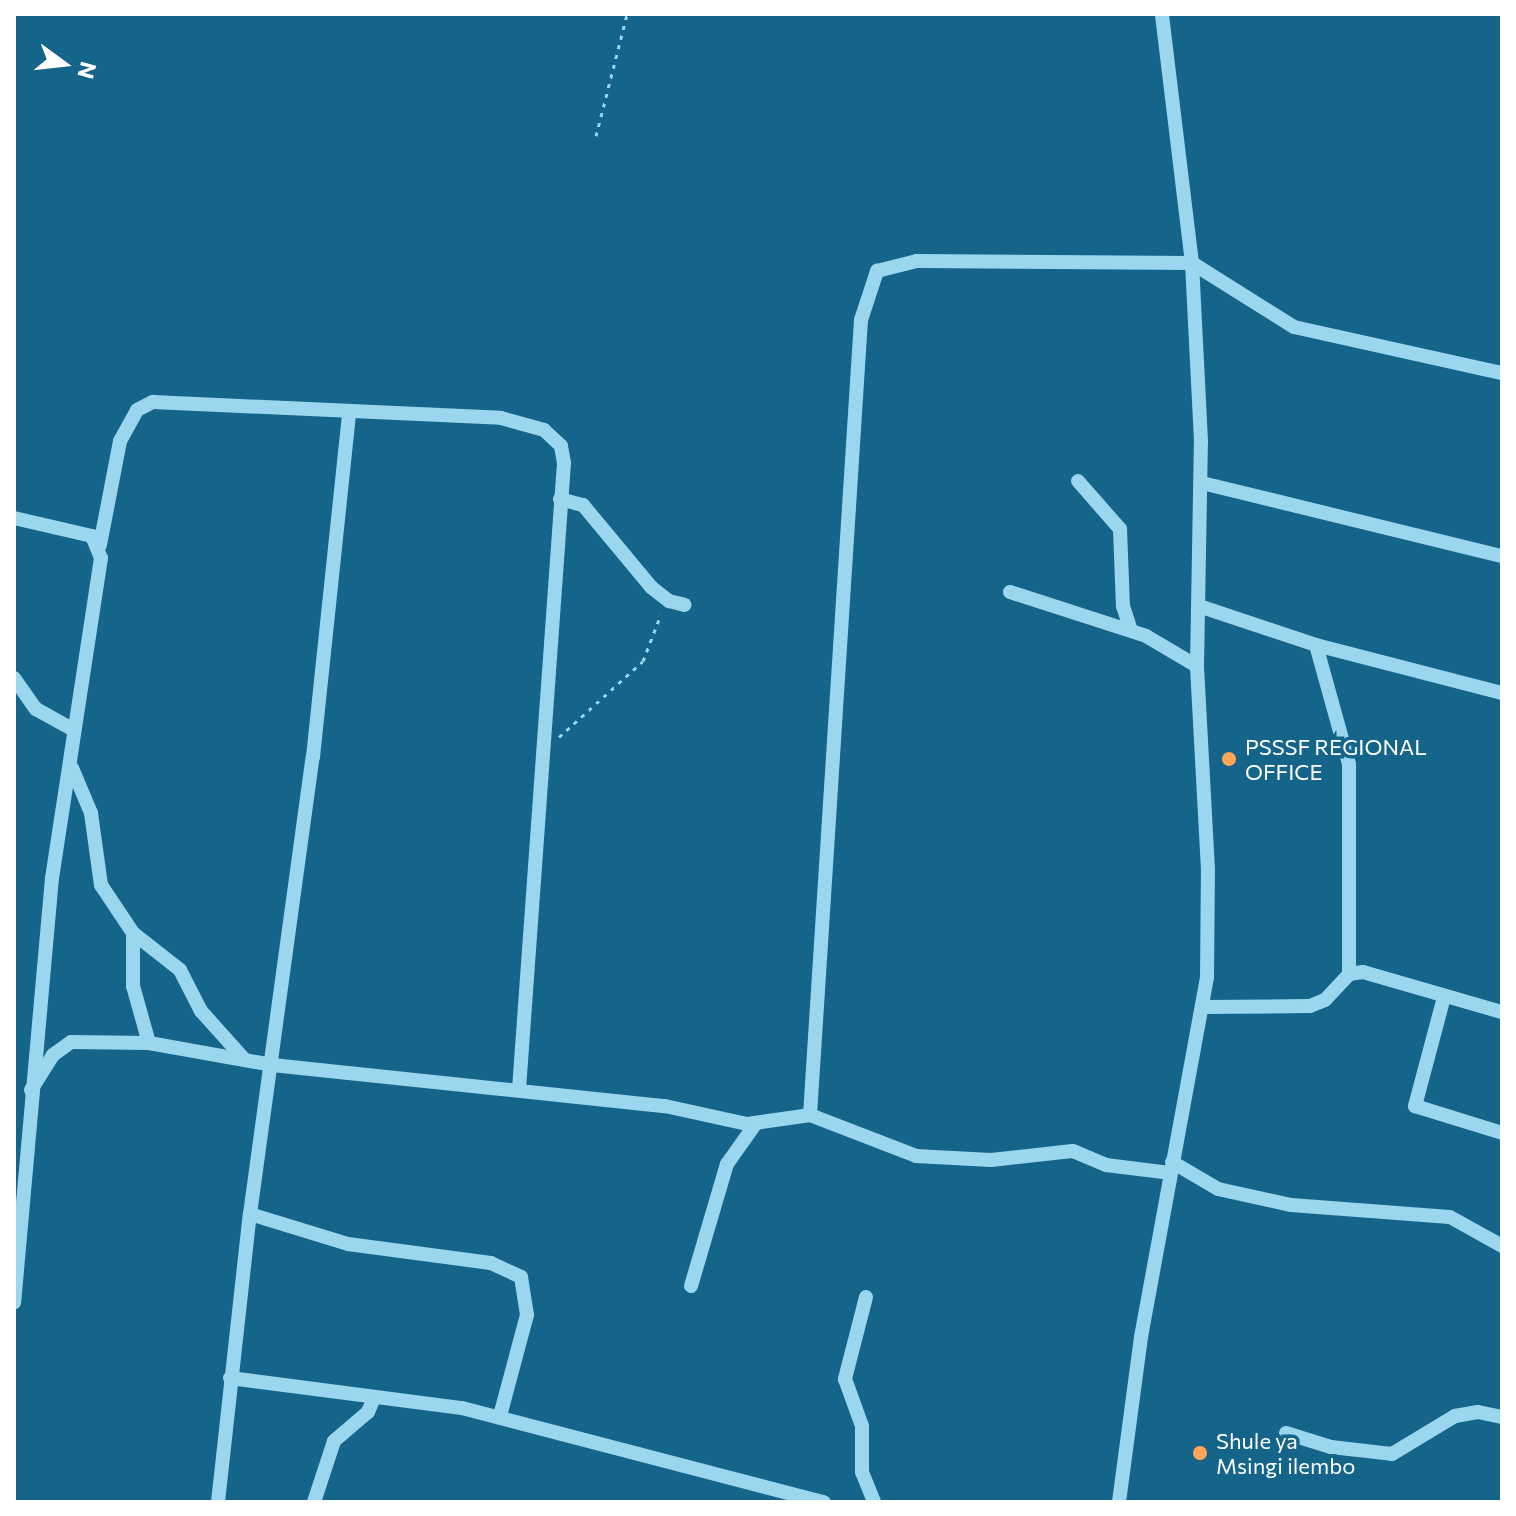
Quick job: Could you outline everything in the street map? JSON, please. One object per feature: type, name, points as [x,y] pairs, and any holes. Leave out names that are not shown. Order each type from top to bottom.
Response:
[{"type":"street","points":[[1119,1502],[1171,1168],[1203,1007],[1208,870],[1197,666],[1202,607],[1202,483],[1192,263],[1162,14]]},
{"type":"street","points":[[810,1115],[810,1043],[866,292],[877,271],[917,261],[1192,263],[1294,327],[1502,373]]},
{"type":"street","points":[[14,1302],[52,878],[72,768],[74,730],[100,545],[120,441],[145,404],[501,418],[544,430],[563,453],[519,1089]]},
{"type":"street","points":[[218,1502],[250,1214],[313,757],[349,413]]},
{"type":"street","points":[[1078,481],[1120,529],[1123,606],[1131,630]]},
{"type":"street","points":[[1202,483],[1502,556]]},
{"type":"street","points":[[560,499],[583,505],[665,599],[685,605]]},
{"type":"street","points":[[14,518],[84,533],[100,545]]},
{"type":"street","points":[[1010,592],[1167,644],[1197,666]]},
{"type":"street","points":[[1202,607],[1316,645],[1502,693]]},
{"type":"street","points":[[1203,1007],[1310,1006],[1325,1000],[1349,974],[1345,875],[1349,764],[1316,645]]},
{"type":"street","points":[[14,678],[36,709],[74,730]]},
{"type":"street","points":[[72,768],[91,813],[101,885],[133,933],[180,970],[201,1011],[245,1060]]},
{"type":"street","points":[[133,933],[133,986],[149,1043]]},
{"type":"street","points":[[1349,974],[1378,974],[1444,997],[1502,1012]]},
{"type":"street","points":[[1444,997],[1415,1106],[1502,1133]]},
{"type":"street","points":[[31,1090],[53,1055],[71,1042],[149,1043],[272,1065],[665,1106],[756,1123],[810,1115],[916,1156],[991,1160],[1073,1151],[1106,1165],[1171,1168],[1218,1189],[1291,1205],[1450,1217],[1502,1246]]},
{"type":"street","points":[[691,1286],[727,1164],[756,1123]]},
{"type":"street","points":[[250,1214],[348,1244],[491,1263],[521,1277],[527,1315],[500,1416]]},
{"type":"street","points":[[866,1297],[845,1379],[862,1426],[862,1472],[874,1502]]},
{"type":"street","points":[[230,1378],[500,1416],[824,1502]]},
{"type":"street","points":[[314,1502],[334,1441],[368,1412],[374,1398]]},
{"type":"street","points":[[1286,1433],[1331,1447],[1392,1454],[1455,1416],[1478,1412],[1502,1417]]},
{"type":"path","points":[[596,136],[627,14]]},
{"type":"path","points":[[544,752],[643,661],[665,599]]},
{"type":"place","name":"PSSSF REGIONAL OFFICE","points":[[1229,759]]},
{"type":"place","name":"Shule ya Msingi ilembo","points":[[1200,1453]]}]
